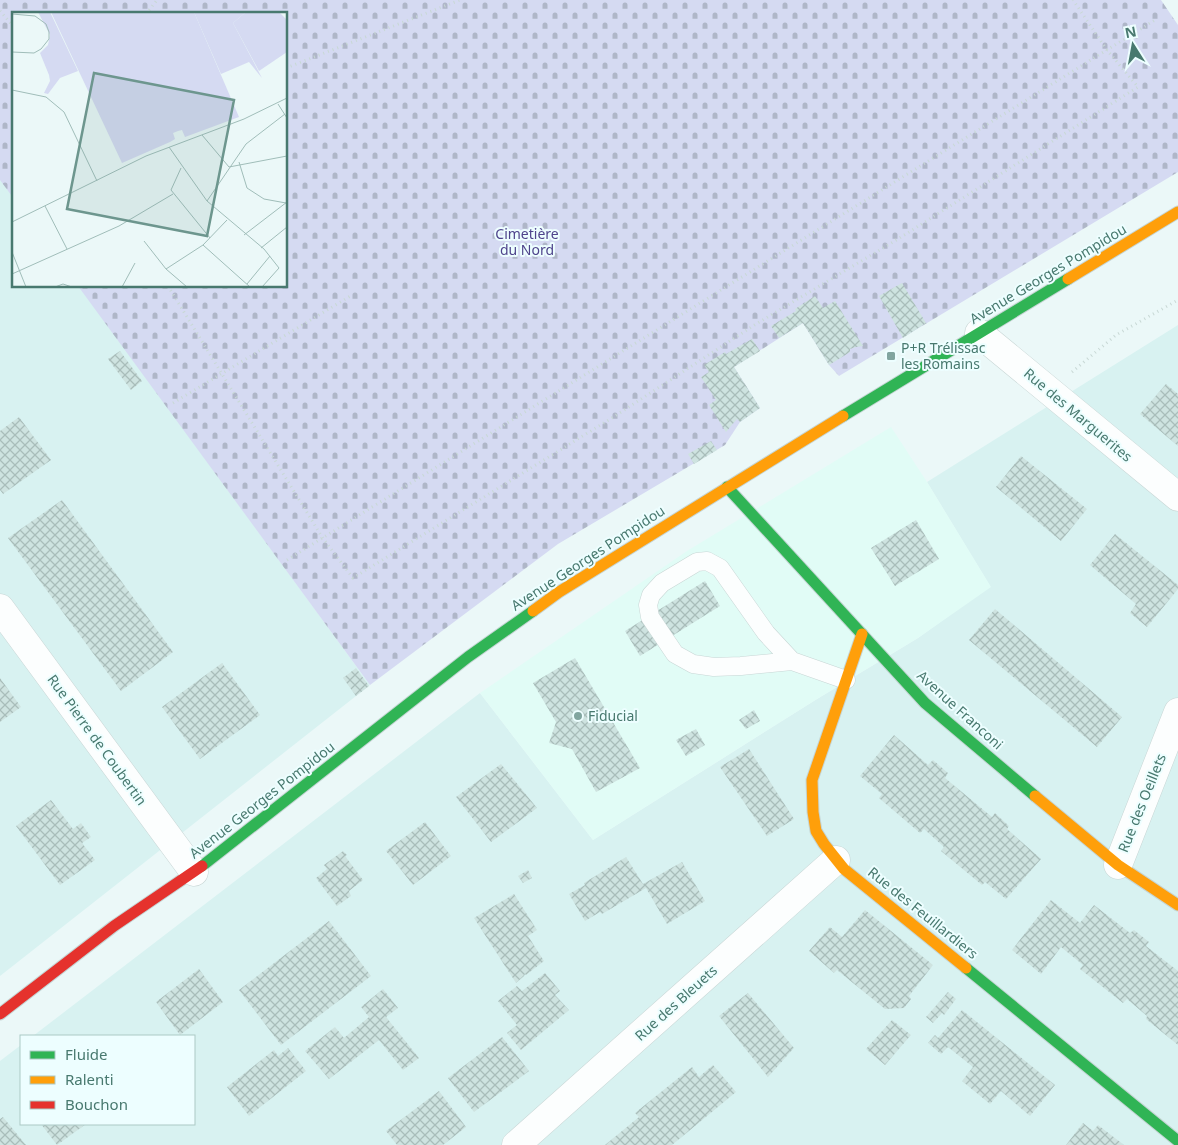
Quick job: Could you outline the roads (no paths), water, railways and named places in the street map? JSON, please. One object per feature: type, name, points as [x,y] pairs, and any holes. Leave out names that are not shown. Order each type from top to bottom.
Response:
[{"type":"main road","name":"Avenue Georges Pompidou","points":[[0,1014],[114,926],[194,872],[468,657],[559,592],[727,487],[1178,212]]},
{"type":"main road","name":"Avenue Franconi","points":[[727,487],[924,703],[1118,865],[1178,905]]},
{"type":"main road","name":"Rue des Feuillardiers","points":[[862,634],[812,780],[812,803],[816,832],[836,860],[859,881],[1178,1141]]},
{"type":"street","name":"Rue des Marguerites","points":[[979,333],[1178,497]]},
{"type":"street","name":"Rue Pierre de Coubertin","points":[[0,608],[194,872]]},
{"type":"street","name":"Rue des Oeillets","points":[[1118,865],[1178,712]]},
{"type":"street","name":"Rue des Bleuets","points":[[516,1145],[836,860]]},
{"type":"lane","points":[[792,661],[766,632],[720,568],[707,561],[697,562],[662,583],[651,595],[648,605],[650,617],[675,654],[693,664],[714,667],[792,661],[846,680]]},
{"type":"place","name":"P+R Trélissac les Romains","points":[[891,356]]},
{"type":"place","name":"Fiducial","points":[[578,716]]},
{"type":"park label","name":"Cimetière du Nord","points":[[527,242]]}]
